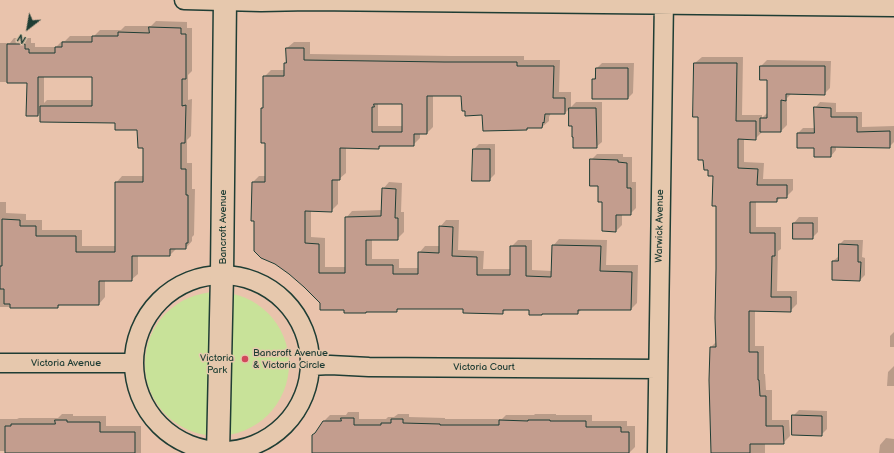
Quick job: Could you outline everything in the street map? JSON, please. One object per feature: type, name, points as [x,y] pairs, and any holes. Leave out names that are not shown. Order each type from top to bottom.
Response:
[{"type":"main road","name":"Bancroft Avenue","points":[[218,452],[222,274],[225,0]]},
{"type":"street","points":[[184,0],[261,2],[664,2],[894,7]]},
{"type":"street","name":"Warwick Avenue","points":[[657,453],[664,2]]},
{"type":"street","points":[[222,274],[250,279],[267,287],[286,302],[300,321],[308,343],[310,366],[306,389],[297,410],[282,428],[263,441],[242,449],[218,452],[181,442],[165,431],[152,417],[142,401],[135,382],[133,363],[135,343],[142,324],[152,307],[166,293],[183,283],[202,276],[222,274]]},
{"type":"street","name":"Victoria Avenue","points":[[0,363],[133,363]]},
{"type":"street","name":"Victoria Court","points":[[310,366],[658,369]]},
{"type":"green space","name":"Victoria Park","points":[[210,292],[224,292],[251,300],[263,308],[273,318],[284,336],[288,350],[288,378],[284,392],[273,410],[263,420],[245,431],[224,436],[210,436],[183,428],[171,420],[161,410],[150,392],[145,371],[145,357],[153,330],[161,318],[171,308],[189,297]]},
{"type":"building","points":[[149,27],[181,28],[181,34],[186,34],[186,79],[182,79],[182,106],[186,105],[185,143],[181,143],[181,169],[186,169],[186,195],[188,195],[188,243],[186,243],[186,249],[170,249],[170,256],[132,256],[132,281],[99,281],[99,305],[58,305],[58,308],[10,308],[10,304],[4,304],[4,289],[0,289],[0,266],[2,266],[2,219],[20,220],[20,226],[36,226],[36,236],[76,236],[76,252],[115,252],[115,182],[143,182],[143,148],[138,148],[137,130],[115,130],[115,123],[40,122],[40,106],[92,106],[92,77],[38,77],[38,116],[26,116],[27,83],[7,83],[7,44],[25,44],[25,49],[29,49],[29,53],[55,53],[55,47],[62,47],[62,42],[92,42],[92,36],[118,36],[118,32],[149,33]]},
{"type":"building","points":[[286,48],[304,48],[304,60],[517,62],[517,66],[554,66],[553,98],[565,98],[565,114],[545,114],[542,128],[527,128],[527,130],[483,131],[482,115],[465,116],[465,111],[462,111],[461,96],[427,96],[427,134],[414,134],[414,146],[379,146],[379,149],[340,148],[340,180],[332,180],[332,212],[305,211],[305,243],[319,244],[319,273],[345,273],[345,217],[381,216],[382,188],[396,189],[395,218],[398,218],[398,240],[366,240],[366,265],[393,265],[393,274],[418,274],[418,252],[439,253],[439,226],[453,227],[452,256],[477,257],[477,275],[510,275],[510,246],[526,246],[526,276],[551,277],[552,245],[601,246],[600,271],[632,272],[631,310],[578,310],[578,314],[529,315],[529,310],[503,310],[503,314],[463,313],[463,309],[397,309],[397,312],[366,313],[344,313],[344,310],[320,310],[320,303],[304,287],[289,274],[275,264],[261,258],[254,251],[254,221],[251,221],[252,182],[265,182],[265,143],[261,143],[263,76],[284,76],[284,63],[286,63]],"holes":[[[374,104],[402,104],[402,132],[372,132],[372,107],[374,107]]]},
{"type":"building","points":[[694,63],[737,63],[736,121],[756,121],[756,140],[738,139],[738,168],[758,169],[757,185],[787,185],[787,198],[777,198],[777,202],[750,202],[750,233],[775,233],[775,256],[772,256],[771,297],[791,297],[791,312],[749,311],[749,352],[758,352],[758,380],[760,396],[766,396],[766,426],[783,426],[784,444],[750,444],[750,453],[711,453],[709,380],[710,347],[716,347],[716,206],[712,206],[713,176],[708,176],[708,170],[704,170],[703,160],[698,160],[698,117],[693,117]]},
{"type":"building","points":[[760,66],[825,66],[825,95],[786,94],[786,101],[781,100],[781,132],[760,132],[760,118],[767,118],[767,80],[760,80]]},
{"type":"building","points":[[596,68],[628,68],[628,99],[592,99],[592,79],[595,79]]},
{"type":"building","points":[[814,107],[831,108],[831,117],[857,117],[857,132],[890,131],[890,148],[831,147],[831,157],[814,157],[814,148],[797,148],[797,133],[814,133]]},
{"type":"building","points":[[569,108],[596,108],[597,148],[573,148],[572,126],[569,126]]},
{"type":"building","points":[[473,149],[490,149],[490,181],[472,181]]},
{"type":"building","points":[[590,159],[618,160],[618,162],[627,163],[627,188],[631,188],[631,215],[616,215],[616,232],[602,231],[602,202],[598,202],[598,186],[590,186]]},
{"type":"building","points":[[793,223],[813,223],[813,239],[793,239]]},
{"type":"building","points":[[839,244],[858,245],[858,262],[861,262],[860,281],[832,280],[832,261],[838,261]]},
{"type":"building","points":[[792,415],[822,416],[822,436],[792,435]]},
{"type":"building","points":[[341,418],[354,418],[354,425],[381,425],[381,423],[391,423],[391,419],[403,419],[403,423],[440,425],[499,425],[499,420],[586,421],[586,427],[621,427],[621,432],[629,432],[629,453],[312,453],[312,435],[323,421],[341,421]]},
{"type":"building","points":[[55,420],[67,420],[67,422],[100,422],[100,432],[135,432],[135,453],[5,453],[5,426],[11,426],[11,424],[55,424]]},
{"type":"place","name":"Bancroft Avenue & Victoria Circle","points":[[245,359]]}]
